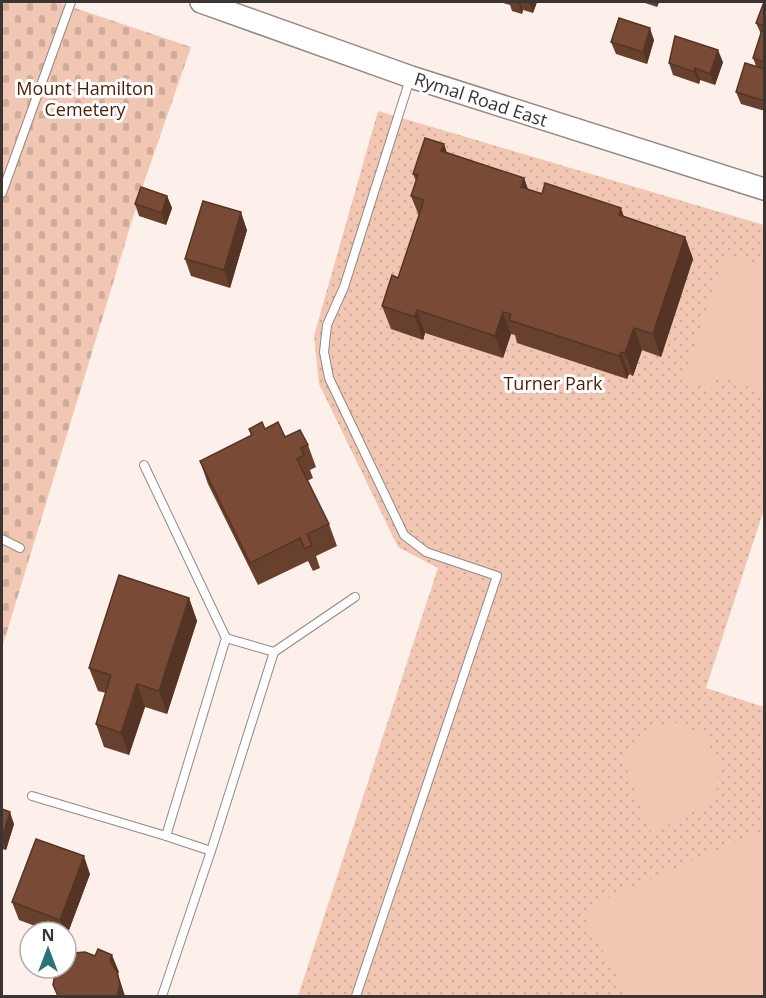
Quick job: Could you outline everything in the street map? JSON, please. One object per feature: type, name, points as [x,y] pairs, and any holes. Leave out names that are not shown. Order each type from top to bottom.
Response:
[{"type":"main road","name":"Rymal Road East","points":[[201,2],[411,76],[765,189]]},
{"type":"lane","points":[[2,193],[71,2]]},
{"type":"lane","points":[[356,996],[497,576],[426,552],[404,535],[329,378],[324,352],[327,325],[344,287],[411,76]]},
{"type":"lane","points":[[144,465],[226,638],[166,836]]},
{"type":"lane","points":[[2,539],[20,548]]},
{"type":"lane","points":[[162,996],[274,652],[355,597]]},
{"type":"lane","points":[[226,638],[274,652]]},
{"type":"lane","points":[[32,796],[211,851]]},
{"type":"green space","name":"Mount Hamilton Cemetery","points":[[2,2],[57,2],[191,47],[141,191],[2,648]]},
{"type":"green space","name":"Turner Park","points":[[378,111],[764,225],[764,509],[706,688],[764,707],[764,996],[298,996],[438,568],[398,547],[319,384],[314,336]]},
{"type":"green space","points":[[725,253],[764,266],[764,392],[725,379],[714,380],[711,389],[684,379]]},
{"type":"green space","points":[[673,722],[701,733],[719,760],[716,799],[652,834],[624,762],[641,734]]},
{"type":"green space","points":[[764,830],[764,996],[627,996],[586,919],[592,904]]},
{"type":"building","points":[[765,2],[765,26],[756,23]]},
{"type":"building","points":[[619,18],[650,28],[643,52],[611,42]]},
{"type":"building","points":[[762,30],[765,31],[765,62],[753,58]]},
{"type":"building","points":[[675,36],[718,50],[710,74],[695,68],[694,72],[669,63]]},
{"type":"building","points":[[745,63],[765,69],[765,101],[736,92]]},
{"type":"building","points":[[425,138],[444,144],[441,151],[524,178],[521,187],[542,194],[545,183],[621,208],[619,215],[685,237],[653,334],[634,328],[625,353],[621,352],[619,356],[509,320],[511,314],[503,312],[495,336],[417,310],[415,317],[382,306],[392,275],[398,278],[424,200],[411,196],[418,175],[413,174]]},
{"type":"building","points":[[141,187],[167,196],[162,213],[135,204]]},
{"type":"building","points":[[203,201],[241,212],[224,270],[185,259]]},
{"type":"building","points":[[262,422],[265,429],[278,422],[285,437],[300,430],[308,445],[301,448],[304,455],[297,459],[329,524],[307,534],[312,545],[305,549],[300,538],[250,563],[200,461],[252,435],[249,429]]},
{"type":"building","points":[[119,575],[189,598],[159,691],[137,684],[121,733],[96,724],[111,675],[89,668]]},
{"type":"building","points":[[2,809],[10,812],[2,838]]},
{"type":"building","points":[[36,839],[84,856],[60,920],[12,902]]},
{"type":"building","points":[[98,949],[112,955],[110,961],[117,972],[120,985],[117,996],[58,996],[53,985],[54,980],[78,980],[78,953],[85,952],[95,956]]}]
